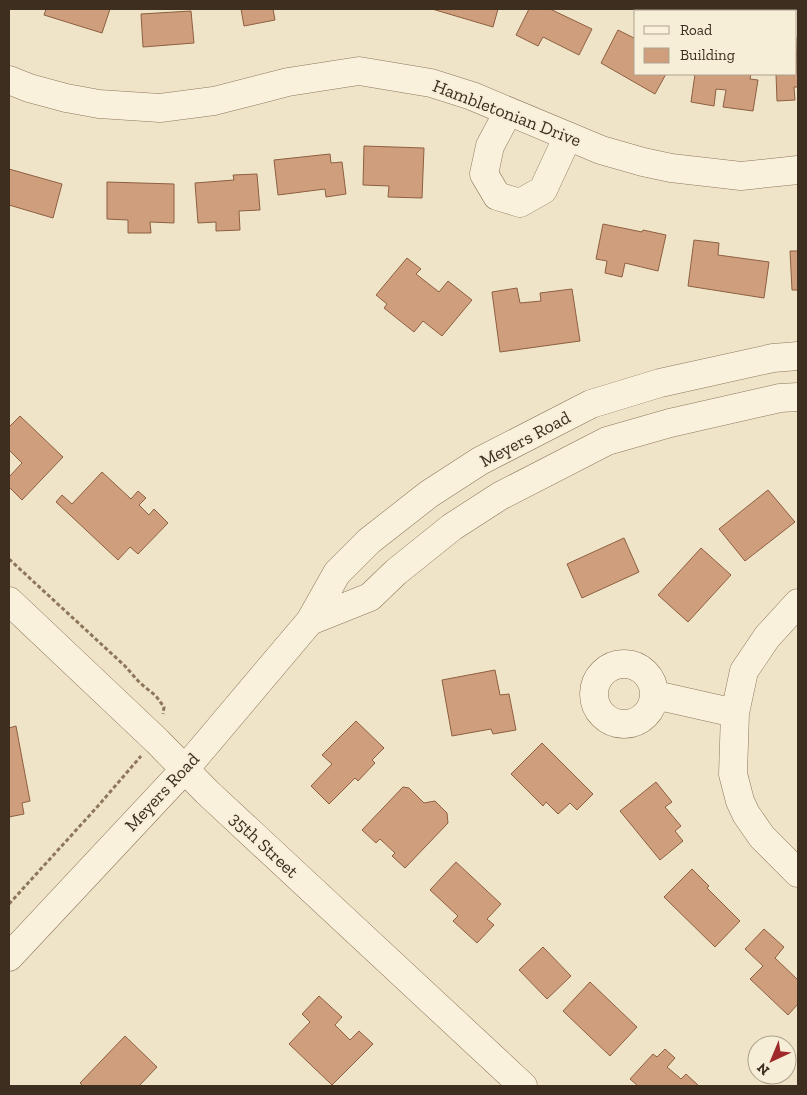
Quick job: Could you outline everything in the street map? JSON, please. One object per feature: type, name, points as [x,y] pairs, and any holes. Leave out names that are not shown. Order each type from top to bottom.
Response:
[{"type":"street","name":"Hambletonian Drive","points":[[9,80],[29,88],[66,98],[99,104],[160,108],[214,101],[305,78],[359,71],[432,83],[472,96],[601,150],[672,168],[741,176],[798,170]]},
{"type":"street","points":[[508,112],[490,146],[484,174],[496,196],[520,203],[543,190],[568,136]]},
{"type":"street","name":"Meyers Road","points":[[9,958],[185,769],[310,622],[337,573],[369,541],[429,494],[480,461],[592,404],[660,384],[773,358],[798,356]]},
{"type":"street","name":"Meyers Road","points":[[310,622],[370,597],[396,572],[452,527],[500,496],[607,441],[670,423],[780,398],[798,397]]},
{"type":"street","name":"35th Street","points":[[9,601],[157,741],[207,792],[523,1086]]},
{"type":"street","points":[[798,603],[767,638],[744,671],[735,713],[733,774],[740,801],[762,838],[798,873]]},
{"type":"street","points":[[655,695],[735,713]]},
{"type":"path","points":[[9,559],[162,702],[164,707],[161,735],[157,741],[131,765],[98,806],[9,904]]},
{"type":"building","points":[[46,9],[110,9],[102,33],[44,15]]},
{"type":"building","points":[[241,9],[273,9],[275,20],[244,26]]},
{"type":"building","points":[[432,9],[498,9],[493,27]]},
{"type":"building","points":[[529,9],[550,9],[592,29],[579,55],[543,37],[538,46],[516,35]]},
{"type":"building","points":[[191,11],[194,43],[143,47],[141,14]]},
{"type":"building","points":[[618,30],[634,38],[634,75],[665,75],[655,94],[601,63]]},
{"type":"building","points":[[798,37],[798,87],[794,87],[795,100],[777,101],[776,75],[797,75]]},
{"type":"building","points":[[695,75],[751,75],[750,79],[758,80],[753,111],[723,107],[726,90],[716,89],[714,106],[691,102]]},
{"type":"building","points":[[364,146],[424,148],[422,198],[388,197],[389,186],[363,185]]},
{"type":"building","points":[[330,154],[331,163],[342,162],[346,194],[326,197],[325,189],[278,195],[274,160]]},
{"type":"building","points":[[9,169],[62,184],[53,218],[9,205]]},
{"type":"building","points":[[257,174],[260,210],[239,211],[240,230],[216,231],[216,222],[198,223],[195,183],[234,180],[233,175]]},
{"type":"building","points":[[107,182],[174,184],[174,223],[150,222],[151,233],[128,233],[128,220],[107,219]]},
{"type":"building","points":[[603,224],[666,235],[658,271],[625,263],[622,277],[605,273],[607,261],[596,259]]},
{"type":"building","points":[[694,240],[719,243],[718,255],[769,262],[764,298],[688,286]]},
{"type":"building","points":[[790,251],[798,251],[798,290],[792,290]]},
{"type":"building","points":[[407,258],[421,269],[416,274],[439,292],[448,281],[472,300],[442,336],[423,321],[414,332],[384,308],[387,304],[376,295]]},
{"type":"building","points":[[517,288],[520,303],[541,301],[540,293],[572,289],[580,341],[500,352],[492,292]]},
{"type":"building","points":[[20,416],[63,457],[22,500],[9,487],[9,477],[22,463],[9,450],[9,427]]},
{"type":"building","points":[[102,472],[131,499],[138,491],[146,498],[139,505],[149,515],[154,509],[168,523],[138,554],[130,547],[118,560],[56,502],[62,495],[72,504]]},
{"type":"building","points":[[768,490],[795,522],[745,561],[719,529]]},
{"type":"building","points":[[624,538],[639,572],[582,598],[567,564]]},
{"type":"building","points":[[701,548],[731,575],[688,622],[658,595]]},
{"type":"building","points":[[495,670],[500,695],[509,694],[516,730],[493,734],[491,729],[452,736],[442,680]]},
{"type":"building","points":[[356,721],[384,748],[372,760],[375,763],[358,781],[355,778],[329,804],[311,786],[332,764],[322,755]]},
{"type":"building","points":[[16,726],[30,801],[22,803],[24,814],[9,817],[9,728]]},
{"type":"building","points":[[542,743],[593,794],[577,810],[570,803],[558,814],[546,802],[543,806],[511,774]]},
{"type":"building","points":[[656,782],[672,802],[665,807],[681,826],[675,831],[683,841],[660,860],[620,811]]},
{"type":"building","points":[[403,787],[409,788],[424,803],[435,801],[447,813],[448,823],[405,868],[392,856],[395,853],[380,839],[376,843],[362,830]]},
{"type":"building","points":[[456,862],[501,904],[487,919],[494,925],[477,943],[453,921],[458,916],[430,890]]},
{"type":"building","points":[[692,869],[709,886],[707,888],[740,921],[715,947],[664,897]]},
{"type":"building","points":[[764,929],[784,947],[775,958],[798,980],[798,1004],[788,1015],[750,979],[763,966],[745,949]]},
{"type":"building","points":[[543,947],[571,976],[547,999],[519,970]]},
{"type":"building","points":[[590,982],[637,1027],[610,1056],[563,1011]]},
{"type":"building","points":[[319,996],[342,1017],[335,1025],[350,1040],[359,1031],[373,1044],[332,1085],[289,1044],[310,1022],[302,1014]]},
{"type":"building","points":[[125,1036],[157,1067],[139,1086],[83,1086],[80,1083]]},
{"type":"building","points":[[665,1049],[675,1058],[667,1067],[681,1079],[686,1074],[699,1086],[638,1086],[630,1079],[653,1054],[657,1057]]}]
